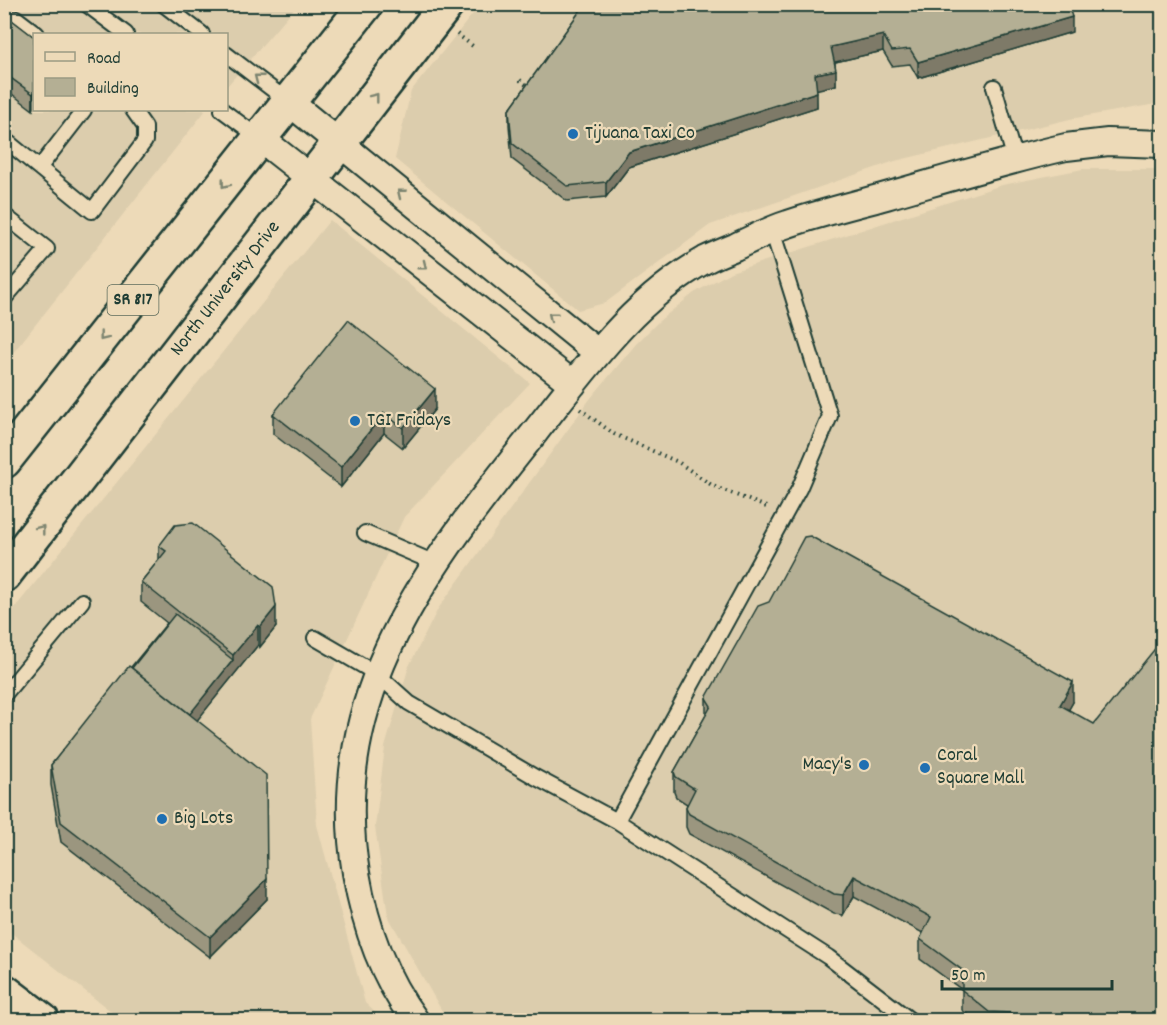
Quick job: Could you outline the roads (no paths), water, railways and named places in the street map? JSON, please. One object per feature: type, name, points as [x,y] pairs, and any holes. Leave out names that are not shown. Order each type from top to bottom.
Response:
[{"type":"main road","name":"SR 817","points":[[4,461],[366,4]]},
{"type":"main road","name":"North University Drive","points":[[4,575],[339,143],[450,17]]},
{"type":"main road","points":[[4,991],[42,1020]]},
{"type":"street","points":[[289,102],[598,353]]},
{"type":"street","points":[[261,139],[567,392]]},
{"type":"street","points":[[415,1020],[399,997],[370,935],[361,903],[350,840],[350,801],[354,756],[361,720],[377,674],[396,632],[435,563],[499,476],[613,334],[661,290],[705,260],[786,224],[1066,147],[1108,142],[1162,144]]},
{"type":"lane","points":[[86,4],[125,33]]},
{"type":"lane","points":[[163,4],[201,33]]},
{"type":"lane","points":[[4,16],[16,18],[36,33]]},
{"type":"lane","points":[[228,56],[289,102]]},
{"type":"lane","points":[[994,87],[1015,160]]},
{"type":"lane","points":[[40,167],[83,111]]},
{"type":"lane","points":[[4,139],[92,211],[146,141],[145,127],[134,111]]},
{"type":"lane","points":[[223,111],[261,139]]},
{"type":"lane","points":[[4,215],[47,249],[4,299]]},
{"type":"lane","points":[[617,822],[799,489],[830,416],[772,230]]},
{"type":"lane","points":[[365,533],[435,563]]},
{"type":"lane","points":[[4,695],[82,600]]},
{"type":"lane","points":[[315,638],[377,674],[409,703],[617,822],[828,957],[910,1020]]},
{"type":"place","name":"Tijuana Taxi Co","points":[[573,134]]},
{"type":"place","name":"TGI Fridays","points":[[355,421]]},
{"type":"place","name":"Macy's","points":[[864,765]]},
{"type":"place","name":"Coral Square Mall","points":[[925,768]]},
{"type":"place","name":"Big Lots","points":[[162,819]]}]
